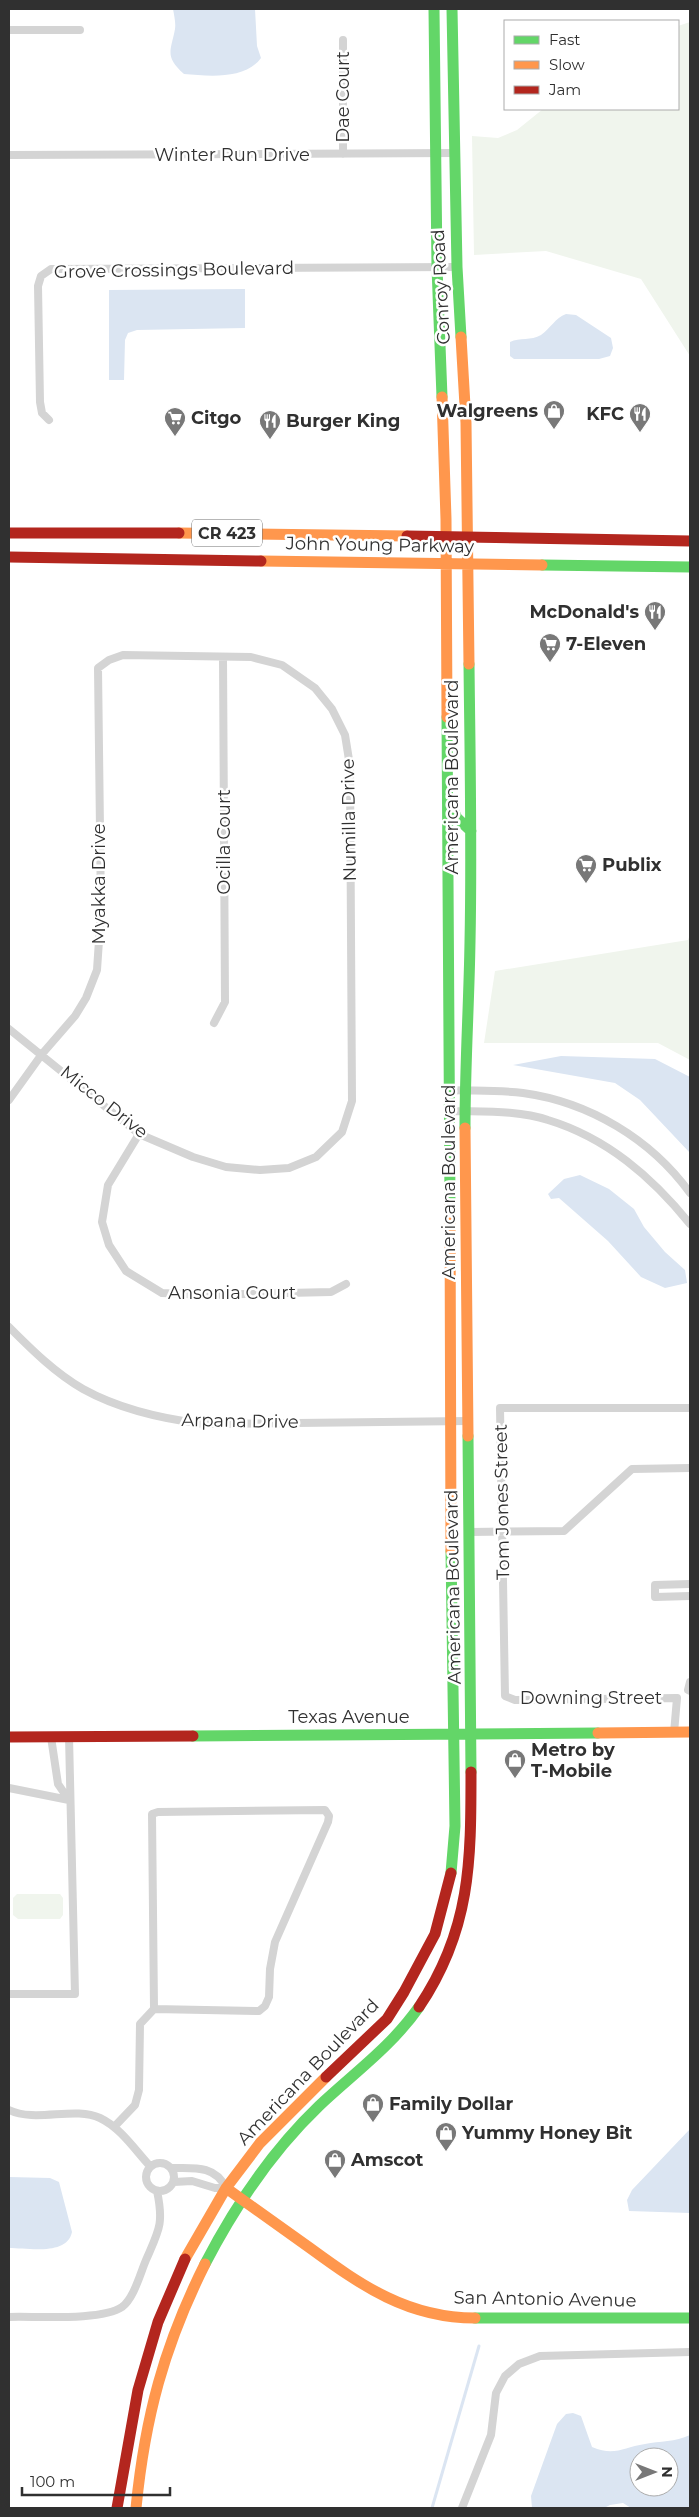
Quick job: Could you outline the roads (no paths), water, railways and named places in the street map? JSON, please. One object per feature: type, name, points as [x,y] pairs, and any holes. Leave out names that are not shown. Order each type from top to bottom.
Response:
[{"type":"main road","name":"Conroy Road","points":[[434,9],[437,267],[446,564]]},
{"type":"main road","name":"Conroy Road","points":[[452,9],[457,267],[466,423],[468,564]]},
{"type":"main road","name":"John Young Parkway","points":[[9,533],[234,533],[690,541]]},
{"type":"main road","name":"John Young Parkway","points":[[9,557],[690,567]]},
{"type":"main road","name":"Americana Boulevard","points":[[117,2508],[138,2390],[158,2322],[187,2255],[226,2188],[260,2143],[300,2101],[387,2020],[435,1934],[451,1871],[455,1826],[449,1421],[450,1090],[446,564]]},
{"type":"main road","name":"Americana Boulevard","points":[[136,2508],[138,2476],[146,2418],[177,2322],[201,2268],[242,2200],[310,2116],[392,2042],[420,2003],[441,1968],[458,1927],[467,1888],[470,1852],[472,1735],[466,1112],[471,831],[468,564]]},
{"type":"main road","points":[[448,797],[457,818],[471,831]]},
{"type":"main road","points":[[449,943],[470,943]]},
{"type":"main road","name":"Texas Avenue","points":[[9,1737],[690,1732]]},
{"type":"main road","points":[[404,1992],[420,2003]]},
{"type":"main road","name":"San Antonio Avenue","points":[[226,2188],[361,2285],[394,2302],[426,2312],[459,2318],[690,2318]]},
{"type":"street","points":[[9,30],[80,30]]},
{"type":"street","name":"Dae Court","points":[[343,154],[344,40]]},
{"type":"street","name":"Winter Run Drive","points":[[9,156],[454,153]]},
{"type":"street","name":"Grove Crossings Boulevard","points":[[49,420],[42,413],[40,402],[38,286],[42,276],[51,269],[457,267]]},
{"type":"street","name":"Numilla Drive","points":[[123,655],[251,657],[282,665],[315,688],[332,709],[345,735],[350,766],[352,1101]]},
{"type":"street","name":"Myakka Drive","points":[[9,1100],[42,1054],[75,1016],[86,998],[98,970],[101,911],[98,668],[109,660],[123,655]]},
{"type":"street","name":"Ocilla Court","points":[[214,1023],[226,1002],[223,657]]},
{"type":"street","name":"Micco Drive","points":[[9,1029],[139,1134],[193,1157],[226,1167],[260,1170],[289,1168],[316,1157],[342,1132],[352,1101]]},
{"type":"street","points":[[450,1090],[523,1093],[584,1110],[635,1137],[666,1164],[690,1193]]},
{"type":"street","points":[[450,1111],[507,1113],[547,1119],[590,1136],[619,1154],[650,1179],[690,1224]]},
{"type":"street","name":"Ansonia Court","points":[[139,1134],[108,1185],[102,1222],[108,1245],[126,1271],[162,1294],[207,1296],[331,1292],[346,1284]]},
{"type":"street","name":"Arpana Drive","points":[[9,1327],[49,1364],[83,1389],[135,1410],[177,1420],[204,1424],[468,1421]]},
{"type":"street","name":"Tom Jones Street","points":[[505,1696],[500,1408],[690,1408]]},
{"type":"street","points":[[469,1532],[564,1530],[632,1469],[690,1468]]},
{"type":"street","points":[[690,1584],[655,1585],[655,1597],[690,1596]]},
{"type":"street","name":"Downing Street","points":[[505,1696],[515,1700],[677,1698],[674,1733]]},
{"type":"street","points":[[51,1736],[58,1784],[69,1800]]},
{"type":"street","points":[[9,1994],[75,1994],[69,1736]]},
{"type":"street","points":[[9,1788],[69,1800]]},
{"type":"street","points":[[114,2127],[135,2105],[139,2090],[140,2024],[154,2009],[152,1814],[158,1812],[325,1810],[329,1816],[328,1822],[275,1942],[270,1969],[269,1997],[265,2006],[260,2011],[154,2009]]},
{"type":"street","points":[[9,2110],[18,2115],[82,2115],[98,2117],[114,2127],[150,2166]]},
{"type":"street","points":[[163,2163],[172,2168],[199,2168],[213,2172],[222,2179],[226,2188],[215,2188],[192,2181],[174,2182],[166,2190],[157,2191],[152,2188],[146,2179],[150,2166],[163,2163]]},
{"type":"street","points":[[172,2168],[174,2182]]},
{"type":"street","points":[[9,2317],[106,2315],[123,2306],[133,2290],[160,2228],[162,2215],[157,2191]]},
{"type":"street","points":[[462,2508],[491,2436],[496,2394],[505,2376],[520,2364],[540,2356],[690,2352]]},
{"type":"waterway","points":[[432,2508],[479,2346]]},
{"type":"place","name":"Walgreens","points":[[554,430]]},
{"type":"place","name":"KFC","points":[[640,433]]},
{"type":"place","name":"Citgo","points":[[175,437]]},
{"type":"place","name":"Burger King","points":[[270,440]]},
{"type":"place","name":"McDonald's","points":[[655,631]]},
{"type":"place","name":"7-Eleven","points":[[550,663]]},
{"type":"place","name":"Publix","points":[[586,884]]},
{"type":"place","name":"Metro by T-Mobile","points":[[515,1779]]},
{"type":"place","name":"Family Dollar","points":[[373,2123]]},
{"type":"place","name":"Yummy Honey Bit","points":[[446,2152]]},
{"type":"place","name":"Amscot","points":[[335,2179]]}]
